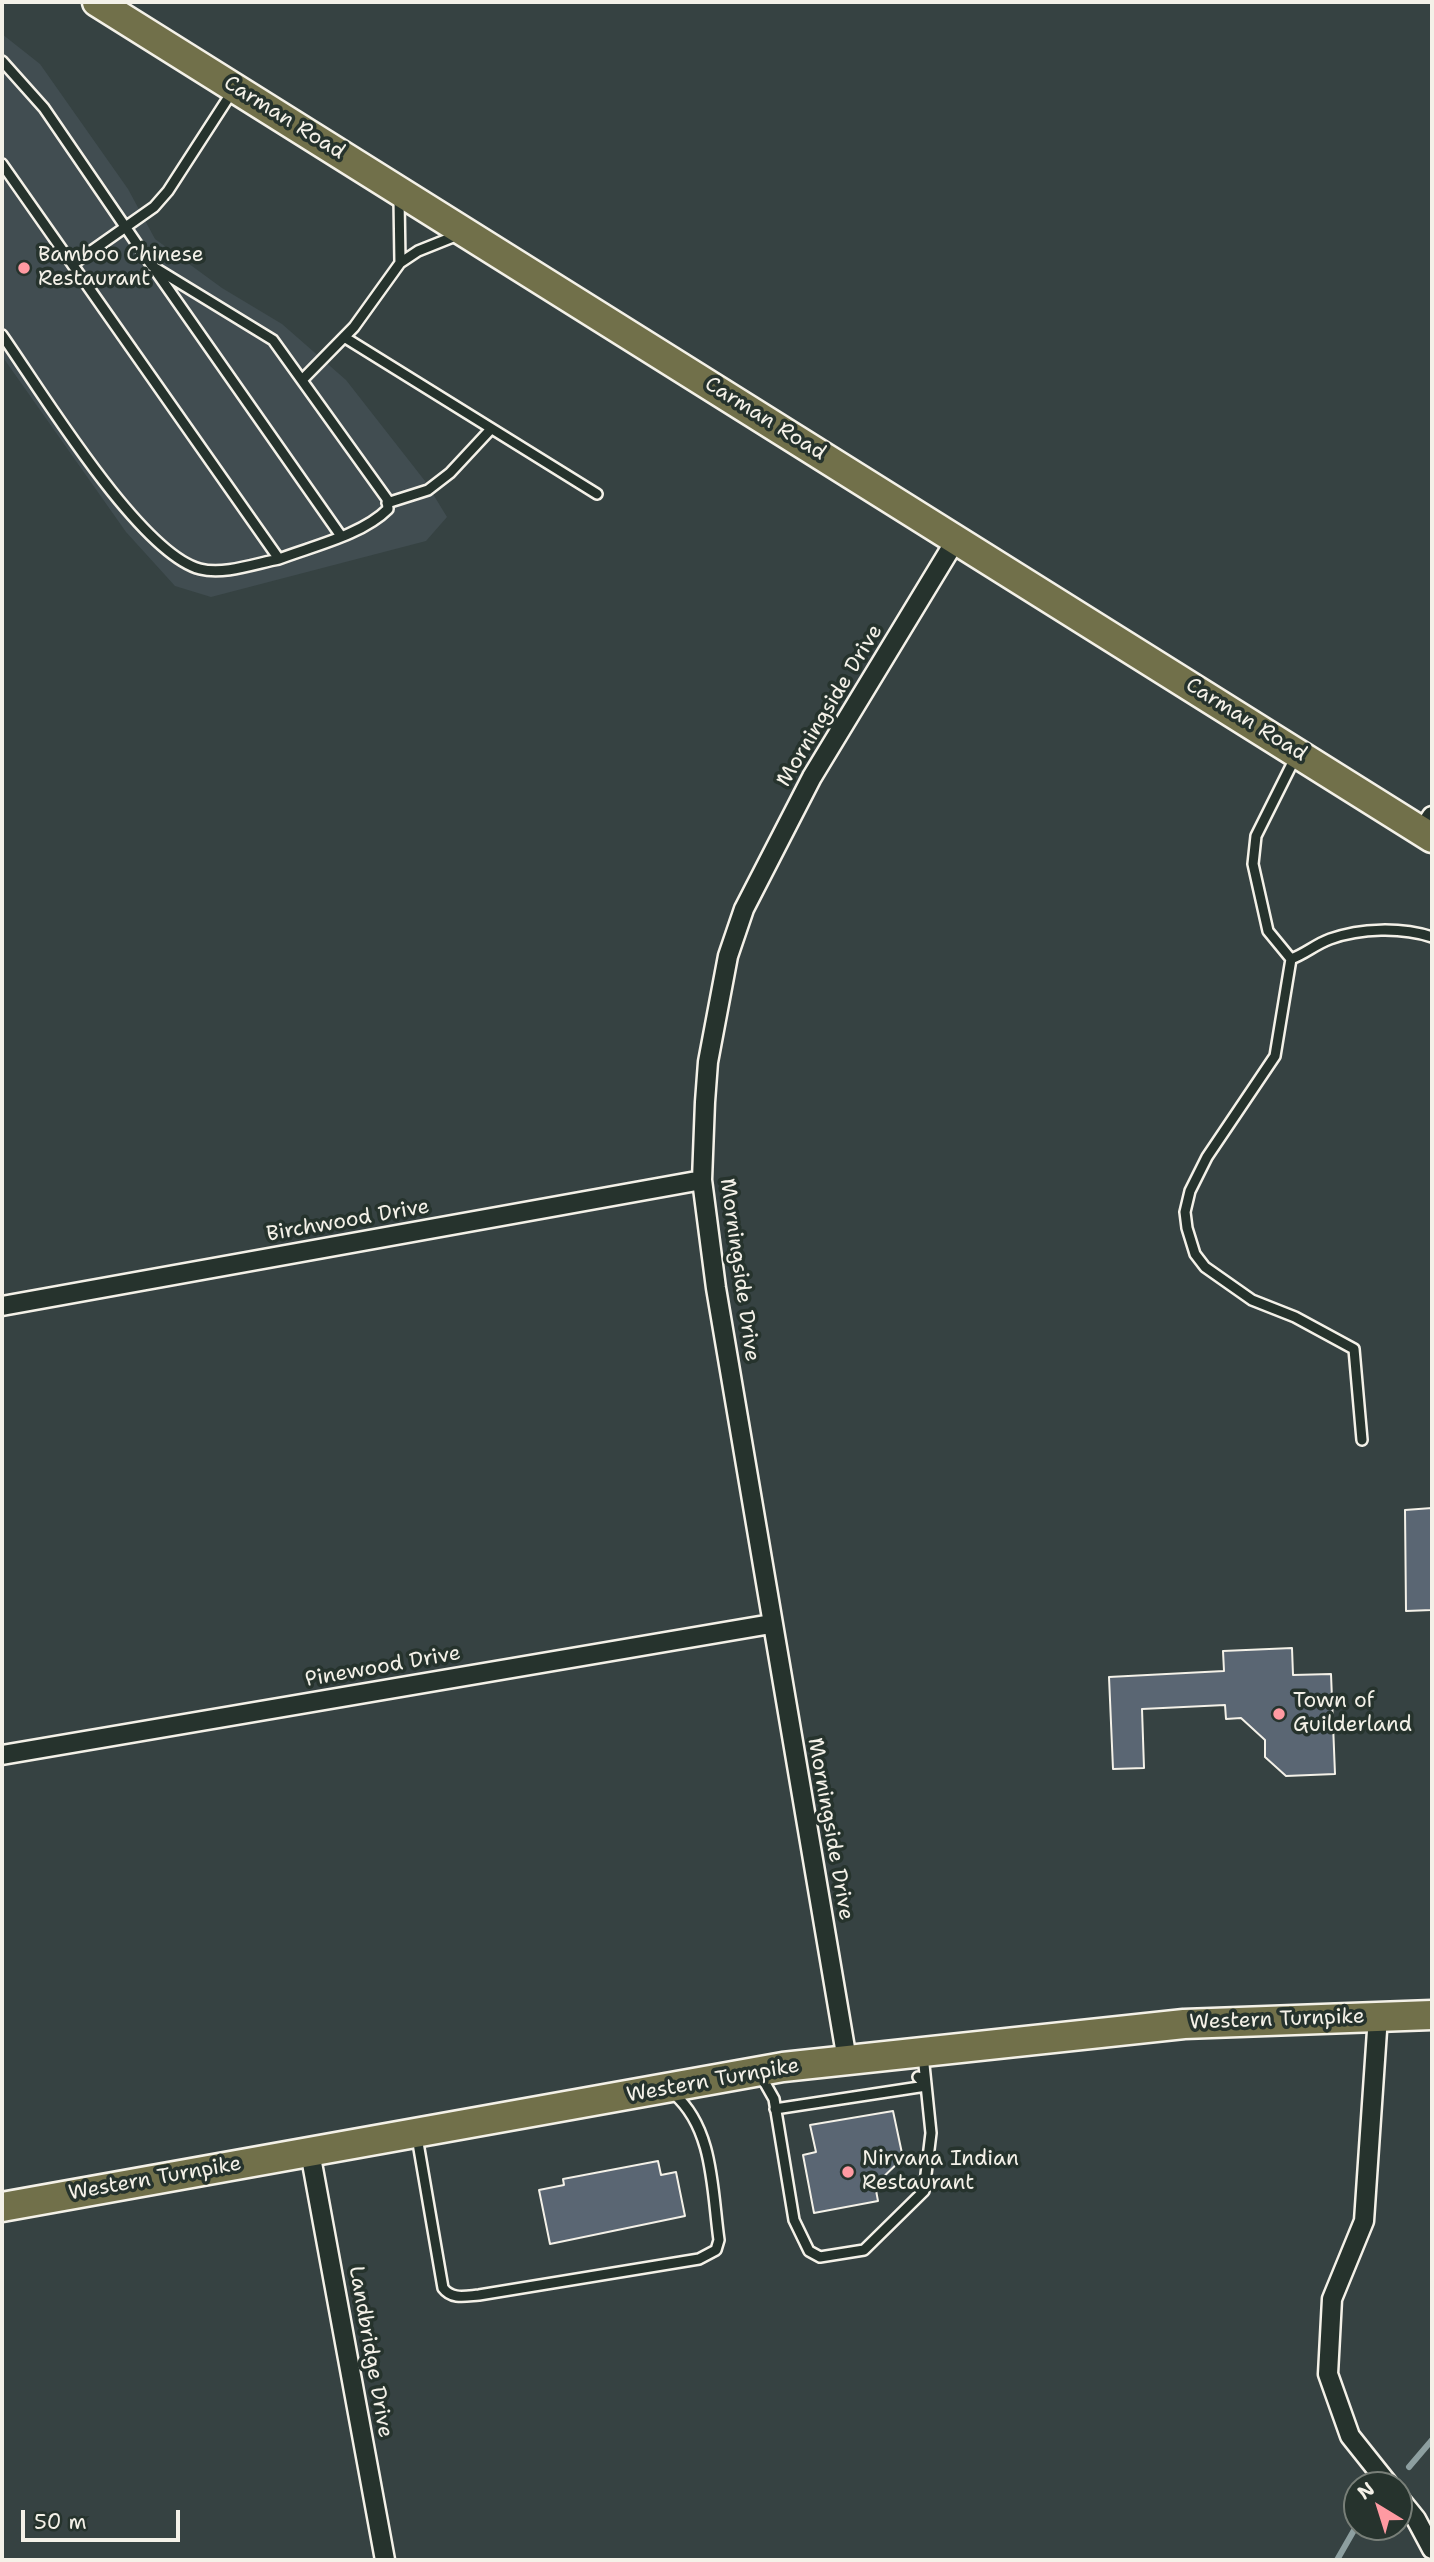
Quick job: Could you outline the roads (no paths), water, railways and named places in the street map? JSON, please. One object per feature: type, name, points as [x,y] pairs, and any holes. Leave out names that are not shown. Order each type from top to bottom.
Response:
[{"type":"main road","name":"Carman Road","points":[[115,6],[235,87],[1298,753],[1429,828]]},
{"type":"main road","name":"Western Turnpike","points":[[2,2207],[758,2072],[847,2060],[920,2064],[1184,2024],[1432,2015]]},
{"type":"street","name":"Morningside Drive","points":[[847,2060],[716,1288],[702,1180],[708,1062],[721,986],[744,909],[812,777],[957,538]]},
{"type":"street","name":"Birchwood Drive","points":[[2,1306],[702,1180]]},
{"type":"street","name":"Pinewood Drive","points":[[2,1755],[771,1624]]},
{"type":"street","points":[[1378,2016],[1364,2221],[1332,2299],[1328,2374],[1350,2436],[1378,2471]]},
{"type":"street","name":"Landbridge Drive","points":[[310,2152],[384,2560]]},
{"type":"street","points":[[1413,2515],[1432,2549]]},
{"type":"lane","points":[[2,61],[44,108],[124,228],[341,536]]},
{"type":"lane","points":[[73,264],[154,207],[168,191],[235,87]]},
{"type":"lane","points":[[2,164],[279,559]]},
{"type":"lane","points":[[399,190],[400,263]]},
{"type":"lane","points":[[302,380],[344,337],[400,263],[418,251],[467,232]]},
{"type":"lane","points":[[2,335],[132,518],[165,550],[198,569],[219,571],[279,559],[341,536],[388,509],[387,503],[302,380],[265,332],[152,266]]},
{"type":"lane","points":[[344,337],[597,494]]},
{"type":"lane","points":[[387,503],[428,489],[450,473],[491,429]]},
{"type":"lane","points":[[1298,753],[1256,836],[1254,864],[1268,931],[1291,959],[1275,1056],[1207,1157],[1190,1191],[1185,1212],[1195,1254],[1205,1267],[1252,1300],[1295,1317],[1354,1349],[1363,1440]]},
{"type":"lane","points":[[1291,959],[1327,940],[1355,932],[1413,930],[1432,937]]},
{"type":"lane","points":[[920,2064],[926,2086]]},
{"type":"lane","points":[[758,2072],[774,2099],[794,2220],[809,2251],[820,2257],[864,2250],[908,2210],[924,2190],[931,2133],[926,2086],[920,2064]]},
{"type":"lane","points":[[775,2109],[926,2086]]},
{"type":"lane","points":[[416,2133],[443,2288],[447,2293],[455,2296],[479,2295],[699,2259],[716,2250],[719,2240],[703,2136],[693,2115],[667,2088]]},
{"type":"waterway","points":[[1409,2467],[1432,2440]]},
{"type":"waterway","points":[[1337,2560],[1348,2541]]},
{"type":"place","name":"Bamboo Chinese Restaurant","points":[[24,268]]},
{"type":"place","name":"Town of Guilderland","points":[[1279,1714]]},
{"type":"place","name":"Nirvana Indian Restaurant","points":[[848,2172]]}]
